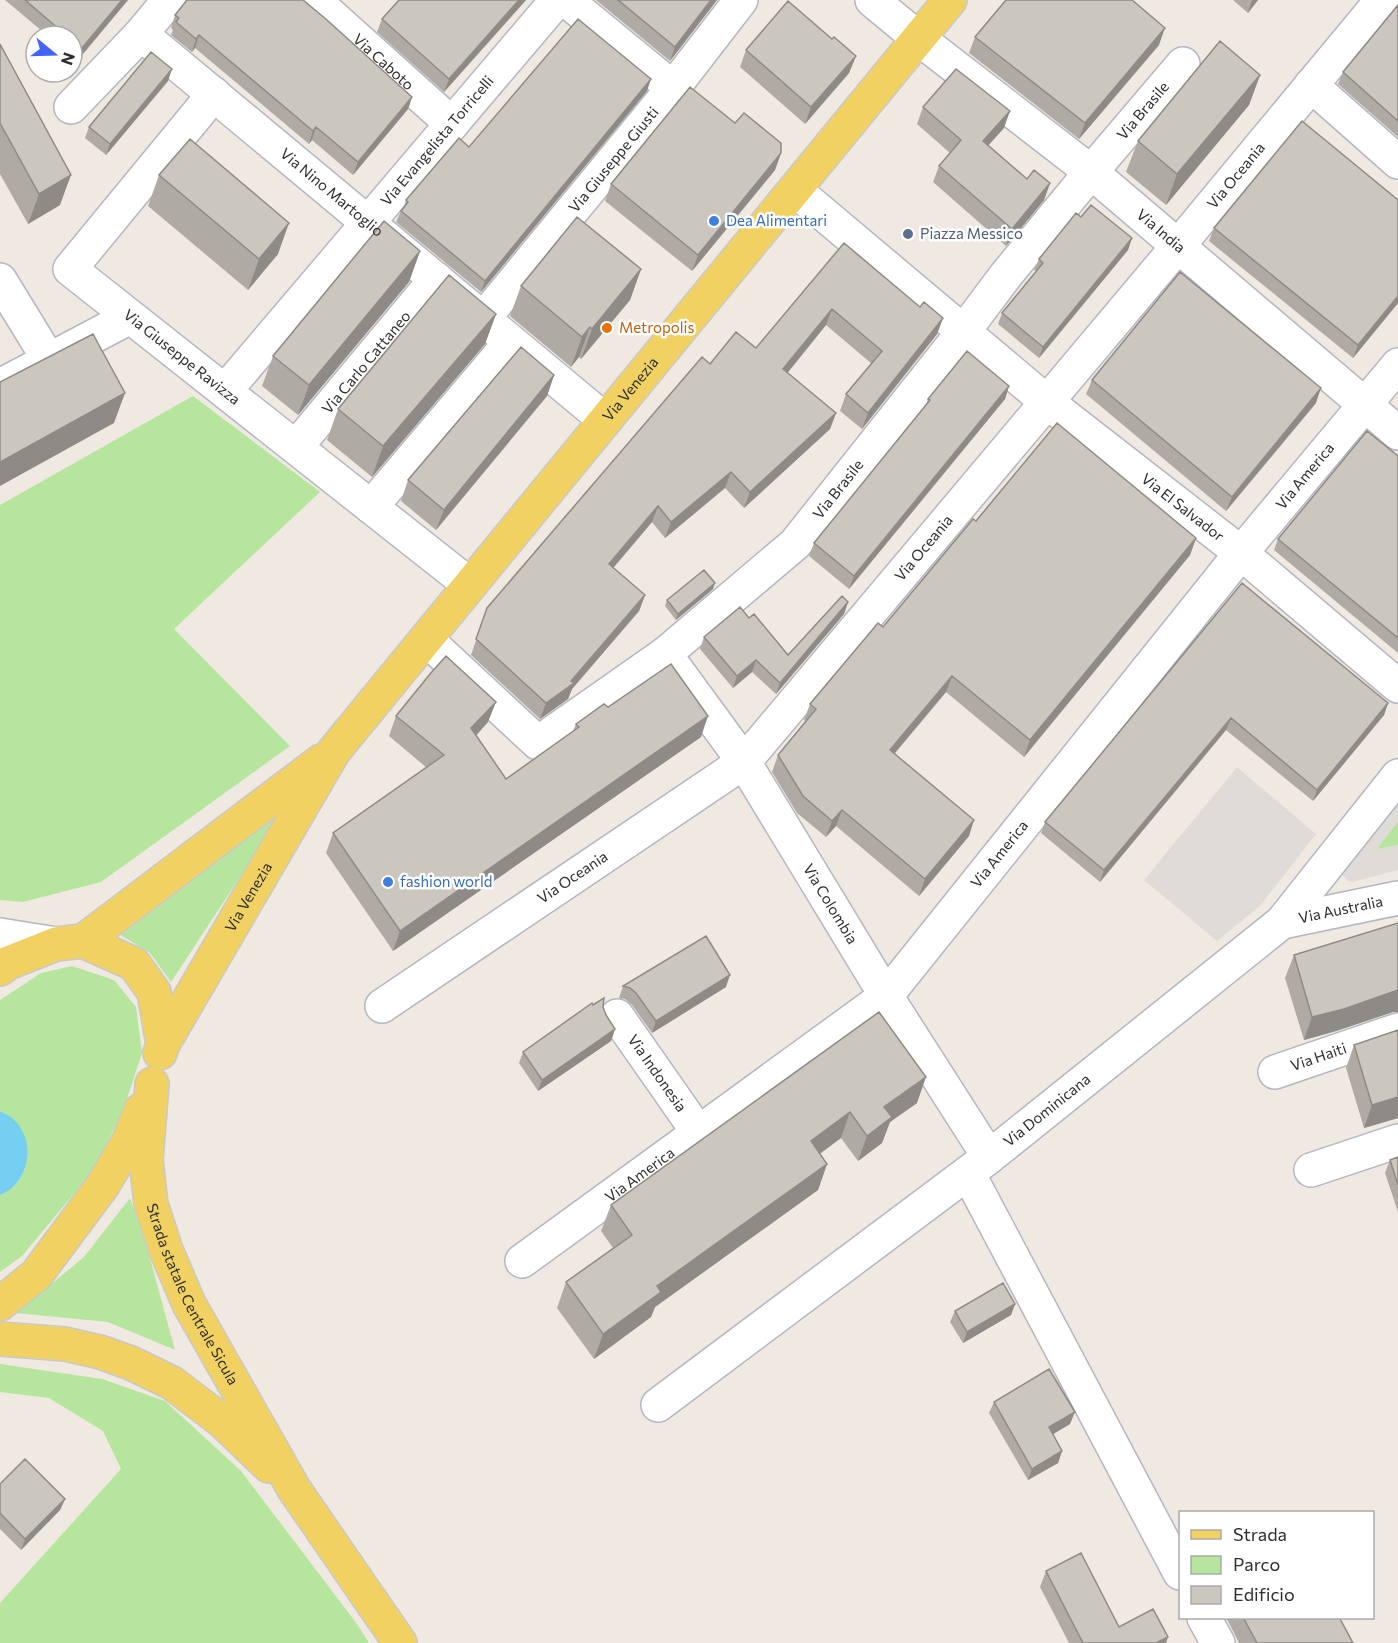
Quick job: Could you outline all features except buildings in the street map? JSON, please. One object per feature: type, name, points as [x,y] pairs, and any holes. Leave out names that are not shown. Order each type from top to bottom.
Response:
[{"type":"main road","name":"Via Venezia","points":[[163,1044],[334,751],[950,0]]},
{"type":"main road","name":"Via Venezia","points":[[0,969],[8,963],[69,943],[334,751]]},
{"type":"main road","points":[[0,1304],[36,1275],[103,1185],[129,1141],[152,1084],[163,1044],[154,992],[134,964],[69,943]]},
{"type":"main road","name":"Strada statale Centrale Sicula","points":[[152,1084],[146,1160],[151,1204],[166,1250],[189,1304],[294,1489],[400,1643]]},
{"type":"main road","name":"Strada statale Centrale Sicula","points":[[0,1339],[65,1344],[100,1352],[131,1363],[172,1383],[222,1421],[294,1489]]},
{"type":"street","points":[[71,107],[141,34],[169,0]]},
{"type":"street","name":"Via Caboto","points":[[314,0],[452,124]]},
{"type":"street","name":"Via Evangelista Torricelli","points":[[225,391],[557,0]]},
{"type":"street","points":[[566,0],[673,88]]},
{"type":"street","name":"Via Giuseppe Giusti","points":[[483,319],[673,88],[741,0]]},
{"type":"street","name":"Via India","points":[[872,0],[1091,172],[1398,434]]},
{"type":"street","name":"Via Oceania","points":[[382,1006],[744,762],[1382,0]]},
{"type":"street","name":"Via Nino Martoglio","points":[[141,34],[605,420]]},
{"type":"street","name":"Via Brasile","points":[[426,639],[538,743],[665,654],[795,544],[1006,275],[1183,64]]},
{"type":"street","points":[[1311,85],[1398,162]]},
{"type":"street","name":"Via Giuseppe Ravizza","points":[[214,94],[70,269],[470,585]]},
{"type":"street","points":[[795,190],[964,331]]},
{"type":"street","name":"Via Carlo Cattaneo","points":[[296,447],[436,279]]},
{"type":"street","points":[[0,280],[49,360]]},
{"type":"street","points":[[0,386],[130,317]]},
{"type":"street","name":"Via El Salvador","points":[[964,331],[1047,402],[1241,553],[1398,686]]},
{"type":"street","points":[[371,507],[511,342]]},
{"type":"street","name":"Via America","points":[[522,1261],[886,996],[1241,553],[1398,365]]},
{"type":"street","name":"Via Colombia","points":[[665,654],[744,762],[886,996],[978,1165],[1179,1571]]},
{"type":"street","name":"Via Dominicana","points":[[658,1406],[978,1165],[1282,922],[1398,776]]},
{"type":"street","name":"Via Australia","points":[[1282,922],[1398,898]]},
{"type":"street","points":[[0,935],[69,943]]},
{"type":"street","name":"Via Indonesia","points":[[617,1016],[698,1132]]},
{"type":"street","name":"Via Haiti","points":[[1275,1072],[1398,1030]]},
{"type":"street","points":[[1311,1170],[1398,1141]]},
{"type":"street","points":[[1205,1619],[1218,1643]]},
{"type":"green space","points":[[193,396],[320,492],[174,629],[290,746],[101,882],[23,902],[0,900],[0,505]]},
{"type":"green space","points":[[282,813],[171,982],[150,953],[114,931]]},
{"type":"green space","points":[[1398,821],[1398,845],[1376,850]]},
{"type":"green space","points":[[72,966],[114,980],[136,1007],[142,1053],[122,1114],[92,1172],[22,1256],[0,1272],[0,1195],[11,1189],[19,1180],[27,1154],[23,1135],[18,1127],[9,1116],[0,1111],[0,1000],[41,973]]},
{"type":"green space","points":[[130,1198],[148,1251],[175,1350],[108,1322],[16,1313],[84,1257]]},
{"type":"green space","points":[[0,1364],[102,1379],[165,1401],[241,1471],[369,1643],[0,1643],[0,1603],[121,1469],[103,1431],[49,1398],[0,1392]]},
{"type":"shaded area","points":[[1237,767],[1316,834],[1260,906],[1217,941],[1144,880]]},
{"type":"shaded area","points":[[1398,797],[1398,821],[1377,849],[1398,845],[1398,870],[1353,882],[1348,881],[1342,874],[1342,868]]},
{"type":"water","points":[[0,1111],[20,1126],[28,1153],[19,1181],[0,1195]]},
{"type":"place","name":"Dea Alimentari","points":[[714,221]]},
{"type":"place","name":"Piazza Messico","points":[[908,234]]},
{"type":"place","name":"Metropolis","points":[[607,328]]},
{"type":"place","name":"fashion world","points":[[388,882]]}]
